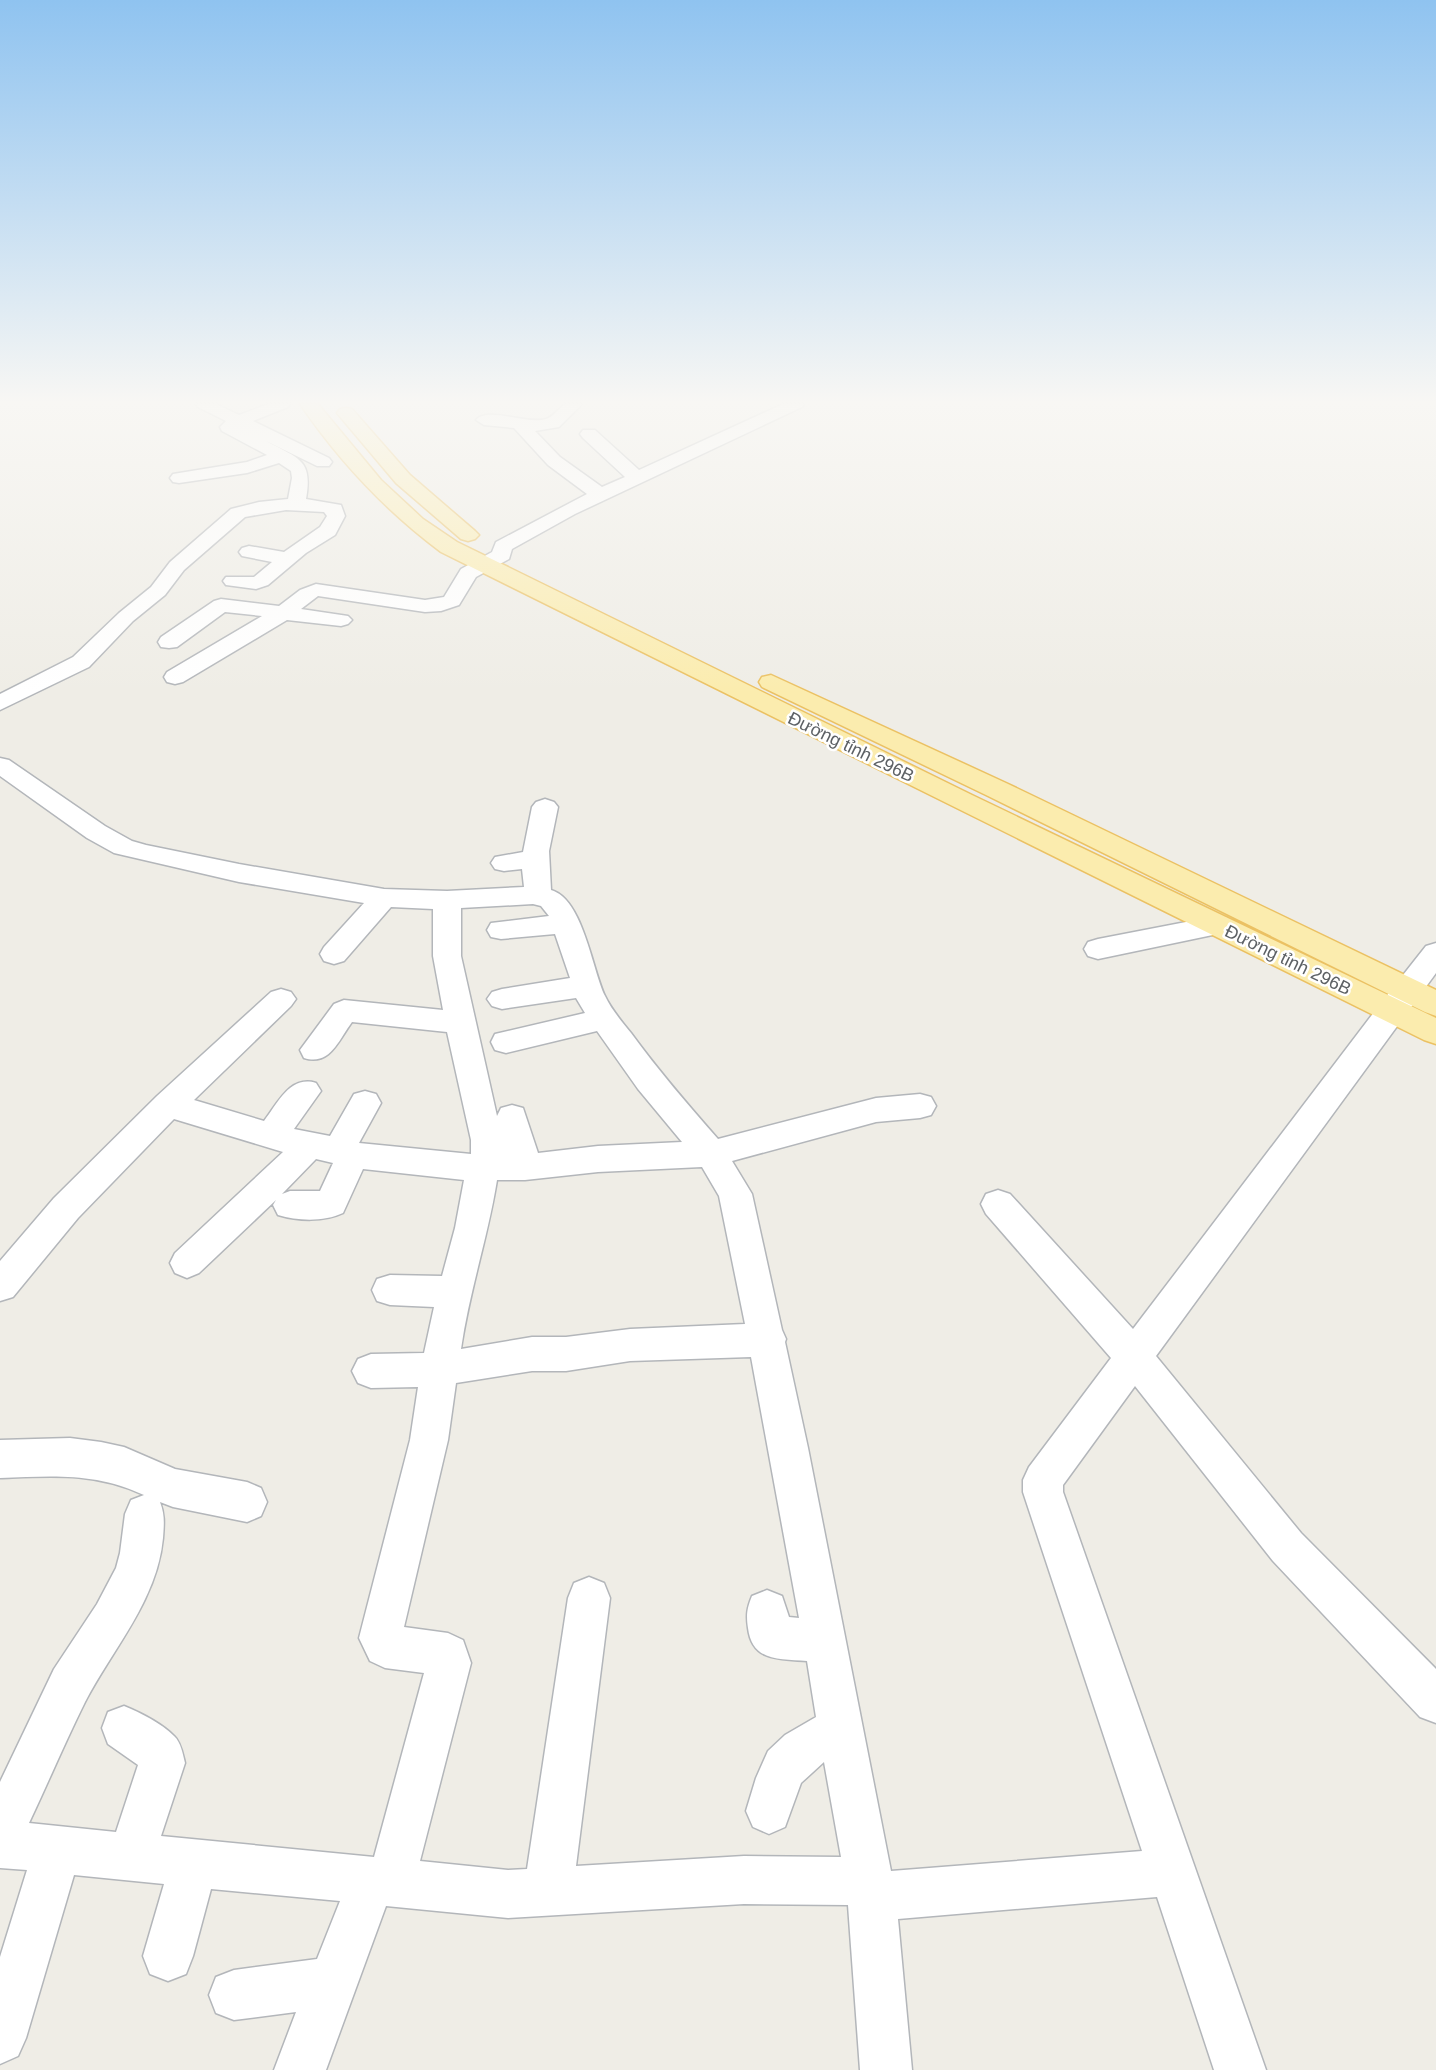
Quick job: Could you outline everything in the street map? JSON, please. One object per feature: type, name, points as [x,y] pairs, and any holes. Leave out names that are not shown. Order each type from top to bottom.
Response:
[{"type":"main road","name":"Đường tỉnh 296B","points":[[392,501],[410,518],[448,546],[492,559],[1006,794],[1412,1002],[1436,1032]]},
{"type":"main road","name":"Đường tỉnh 296B","points":[[426,501],[492,559],[1216,925],[1412,1002]]},
{"type":"street","points":[[0,703],[81,662],[126,617],[158,591],[177,566],[238,513],[283,501]]},
{"type":"street","points":[[233,581],[259,583],[287,558],[332,526],[336,516],[334,509],[308,501]]},
{"type":"street","points":[[151,655],[184,671],[283,613],[307,594],[323,590],[425,606],[448,603],[455,596],[468,573],[492,559],[503,546],[589,501]]},
{"type":"street","points":[[290,534],[317,538]]},
{"type":"street","points":[[249,552],[287,558]]},
{"type":"street","points":[[169,642],[221,605],[341,620]]},
{"type":"street","points":[[0,765],[96,832],[123,847],[239,873],[384,898],[447,900],[539,896],[550,898],[560,909],[587,986],[604,1019],[650,1081],[715,1159],[735,1194],[768,1339],[871,1888],[886,2070]]},
{"type":"street","points":[[539,896],[534,875],[534,859],[545,807]]},
{"type":"street","points":[[504,863],[534,859]]},
{"type":"street","points":[[334,954],[384,898]]},
{"type":"street","points":[[300,2070],[333,1982],[381,1881],[449,1663],[448,1654],[385,1646],[380,1638],[429,1440],[446,1328],[485,1167],[487,1140],[459,1022],[447,956],[447,900]]},
{"type":"street","points":[[501,930],[566,924]]},
{"type":"street","points":[[1098,949],[1216,925]]},
{"type":"street","points":[[1240,2070],[1043,1492],[1043,1480],[1412,1002],[1436,953]]},
{"type":"street","points":[[502,999],[587,986]]},
{"type":"street","points":[[0,1286],[66,1208],[168,1105],[281,999]]},
{"type":"street","points":[[315,1050],[344,1011],[459,1022]]},
{"type":"street","points":[[506,1042],[604,1019]]},
{"type":"street","points":[[271,1136],[305,1091]]},
{"type":"street","points":[[186,1263],[263,1191],[333,1150],[365,1103]]},
{"type":"street","points":[[168,1105],[271,1136],[333,1150],[458,1167],[525,1167],[598,1159],[715,1159]]},
{"type":"street","points":[[662,1175],[876,1110],[920,1106]]},
{"type":"street","points":[[512,1117],[525,1167]]},
{"type":"street","points":[[290,1205],[327,1205],[331,1203],[333,1150]]},
{"type":"street","points":[[998,1204],[1135,1358],[1287,1547],[1436,1701]]},
{"type":"street","points":[[390,1290],[455,1292]]},
{"type":"street","points":[[371,1371],[440,1370],[532,1354],[566,1354],[630,1345],[700,1344],[768,1339]]},
{"type":"street","points":[[0,1459],[70,1457],[101,1461],[124,1466],[173,1488],[247,1502]]},
{"type":"street","points":[[0,1833],[69,1685],[112,1620],[135,1575],[141,1553],[145,1514]]},
{"type":"street","points":[[548,1892],[589,1598]]},
{"type":"street","points":[[767,1611],[769,1629],[773,1637],[825,1641]]},
{"type":"street","points":[[124,1728],[160,1753],[162,1763],[131,1856]]},
{"type":"street","points":[[769,1811],[774,1786],[783,1766],[800,1751],[841,1728]]},
{"type":"street","points":[[0,1844],[508,1894],[744,1880],[871,1888],[1173,1872]]},
{"type":"street","points":[[0,2038],[58,1849]]},
{"type":"street","points":[[168,1956],[194,1862]]},
{"type":"street","points":[[234,1995],[333,1982]]}]
